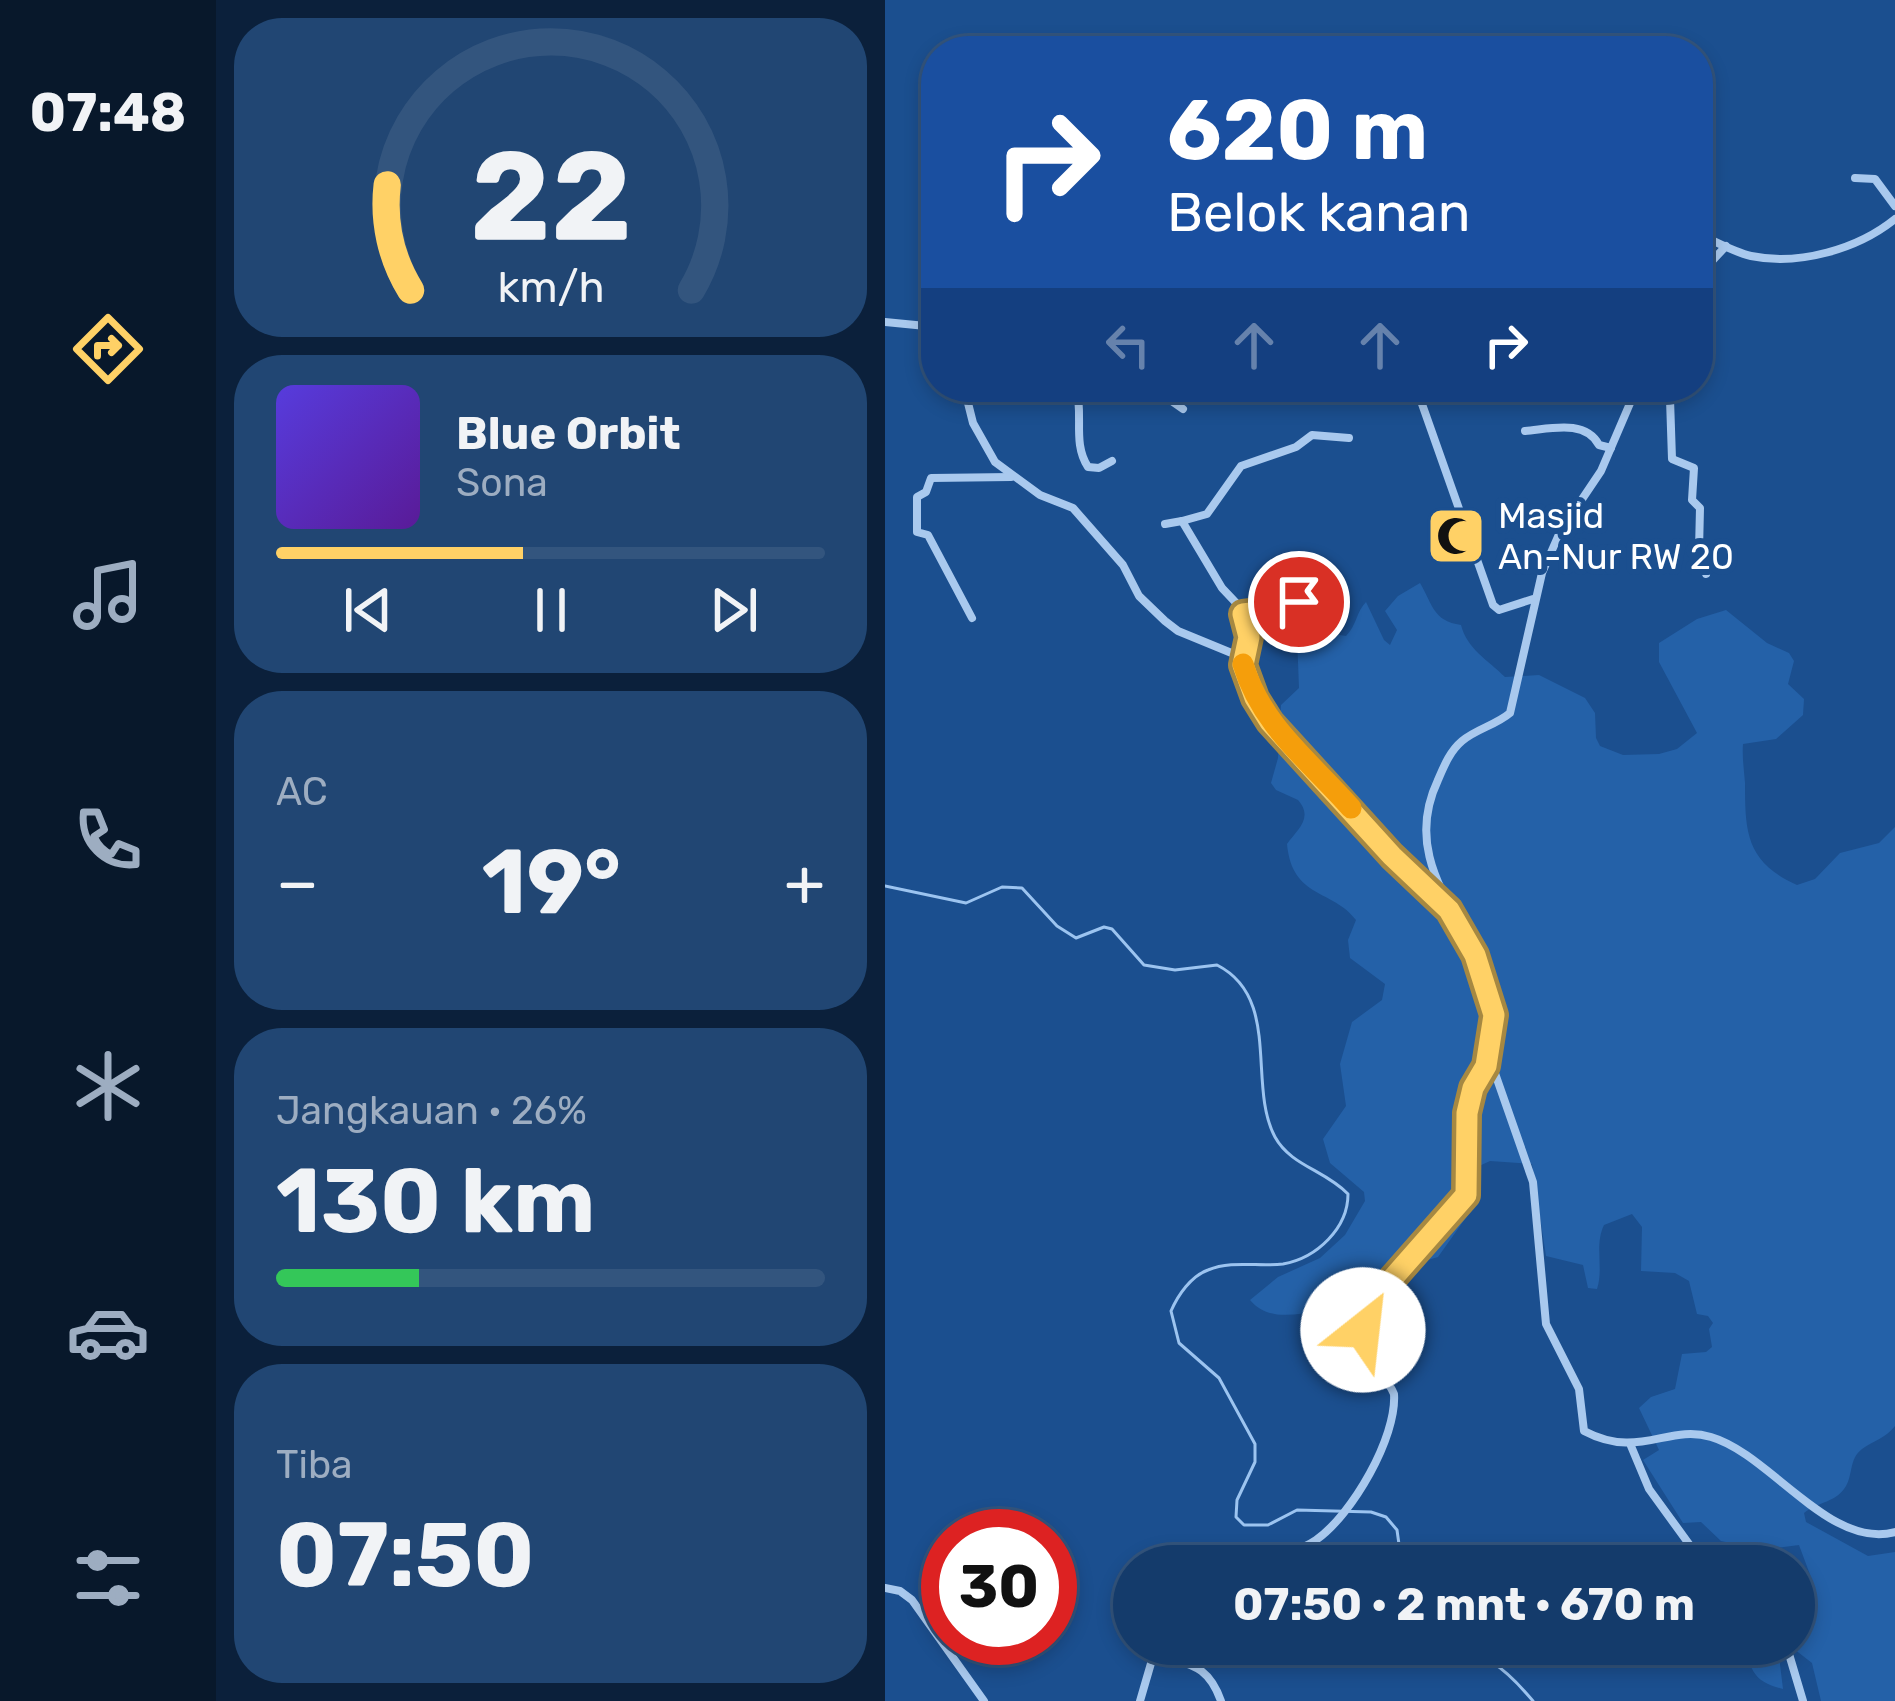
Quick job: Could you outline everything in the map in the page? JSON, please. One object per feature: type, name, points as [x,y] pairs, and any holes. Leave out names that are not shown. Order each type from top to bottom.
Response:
[{"type":"street","points":[[1855,178],[1875,179],[1895,206]]},
{"type":"street","points":[[1713,240],[1767,258],[1826,252],[1875,234],[1895,219]]},
{"type":"street","points":[[1713,260],[1726,246]]},
{"type":"street","points":[[885,322],[921,326]]},
{"type":"street","points":[[969,402],[982,444],[1012,477],[1073,508],[1123,565],[1152,610],[1178,631],[1228,650],[1243,665],[1270,722],[1392,856],[1449,910]]},
{"type":"street","points":[[1077,402],[1079,451],[1084,462],[1099,468],[1111,461]]},
{"type":"street","points":[[1173,402],[1183,409]]},
{"type":"street","points":[[1421,402],[1493,605],[1499,610],[1535,599]]},
{"type":"street","points":[[1305,1545],[1336,1519],[1358,1491],[1383,1450],[1395,1408],[1390,1385],[1370,1361],[1364,1326],[1392,1279],[1466,1195],[1467,1113],[1473,1088],[1486,1066],[1494,1015],[1475,955],[1431,866],[1426,808],[1448,757],[1463,740],[1511,713],[1535,599],[1560,532],[1595,482],[1631,402]]},
{"type":"street","points":[[1670,402],[1672,459],[1694,468],[1692,500],[1700,508],[1699,550],[1705,574]]},
{"type":"street","points":[[1525,430],[1581,428],[1592,433],[1599,445],[1611,448]]},
{"type":"street","points":[[1165,524],[1207,514],[1241,466],[1296,447],[1312,435],[1349,438]]},
{"type":"street","points":[[972,618],[928,535],[917,532],[917,497],[926,492],[931,478],[1012,477]]},
{"type":"street","points":[[1182,521],[1243,614],[1249,637],[1243,665]]},
{"type":"street","points":[[1243,614],[1267,611],[1280,600],[1302,602]]},
{"type":"street","points":[[1487,1052],[1533,1182],[1546,1324],[1579,1389],[1583,1429],[1631,1445],[1700,1434],[1714,1437],[1749,1453],[1806,1502],[1849,1527],[1877,1536],[1895,1532]]},
{"type":"street","points":[[1631,1445],[1649,1489],[1690,1545]]},
{"type":"street","points":[[885,1588],[912,1600],[984,1701]]},
{"type":"street","points":[[1140,1701],[1150,1665]]},
{"type":"street","points":[[1195,1665],[1211,1680],[1221,1701]]},
{"type":"street","points":[[1792,1665],[1803,1701]]},
{"type":"shaded area","points":[[1420,583],[1439,616],[1461,625],[1473,648],[1505,677],[1539,675],[1585,698],[1595,713],[1600,746],[1623,755],[1677,749],[1697,733],[1659,662],[1659,643],[1697,619],[1726,610],[1767,643],[1789,653],[1794,661],[1788,684],[1804,699],[1803,715],[1776,739],[1743,744],[1748,831],[1758,856],[1797,885],[1815,879],[1840,853],[1879,843],[1895,827],[1895,1426],[1858,1453],[1842,1491],[1804,1513],[1806,1522],[1868,1556],[1895,1552],[1895,1701],[1821,1701],[1812,1665],[1815,1545],[1739,1545],[1721,1541],[1701,1522],[1683,1523],[1643,1460],[1659,1450],[1639,1408],[1651,1397],[1675,1389],[1682,1354],[1712,1347],[1709,1329],[1713,1323],[1708,1316],[1697,1314],[1689,1281],[1675,1273],[1641,1271],[1642,1227],[1632,1214],[1604,1225],[1597,1289],[1588,1288],[1583,1265],[1546,1256],[1532,1164],[1490,1161],[1477,1167],[1470,1212],[1438,1257],[1393,1270],[1355,1324],[1326,1312],[1270,1313],[1250,1300],[1278,1277],[1320,1258],[1345,1235],[1365,1201],[1364,1192],[1330,1163],[1323,1139],[1346,1106],[1340,1064],[1352,1022],[1382,1000],[1385,984],[1350,958],[1348,940],[1356,920],[1297,875],[1287,844],[1302,824],[1303,806],[1271,783],[1278,758],[1281,705],[1299,688],[1297,636],[1314,631],[1346,636],[1366,602],[1390,645],[1397,630],[1385,611]]},
{"type":"shaded area","points":[[1780,1665],[1783,1689],[1765,1683],[1752,1668]]},
{"type":"waterway","points":[[885,886],[966,903],[1002,887],[1022,888],[1057,926],[1076,938],[1104,927],[1112,929],[1144,965],[1175,970],[1217,965],[1237,980],[1257,1020],[1263,1093],[1275,1137],[1290,1155],[1348,1194],[1347,1207],[1328,1240],[1296,1261],[1217,1267],[1196,1277],[1171,1311],[1179,1343],[1219,1378],[1255,1444],[1255,1462],[1237,1500],[1236,1517],[1244,1525],[1268,1525],[1297,1510],[1371,1512],[1386,1517],[1397,1530],[1399,1545]]},
{"type":"waterway","points":[[1495,1665],[1533,1701]]},
{"type":"slow traffic","points":[[1243,664],[1270,722],[1351,808]]},
{"type":"place","name":"Masjid An-Nur RW 20","points":[[1456,536]]},
{"type":"route","points":[[1299,602],[1275,601],[1270,610],[1243,614],[1249,637],[1243,665],[1255,698],[1304,761],[1449,910],[1475,955],[1494,1015],[1486,1066],[1469,1098],[1466,1195],[1392,1279],[1363,1330]]}]
